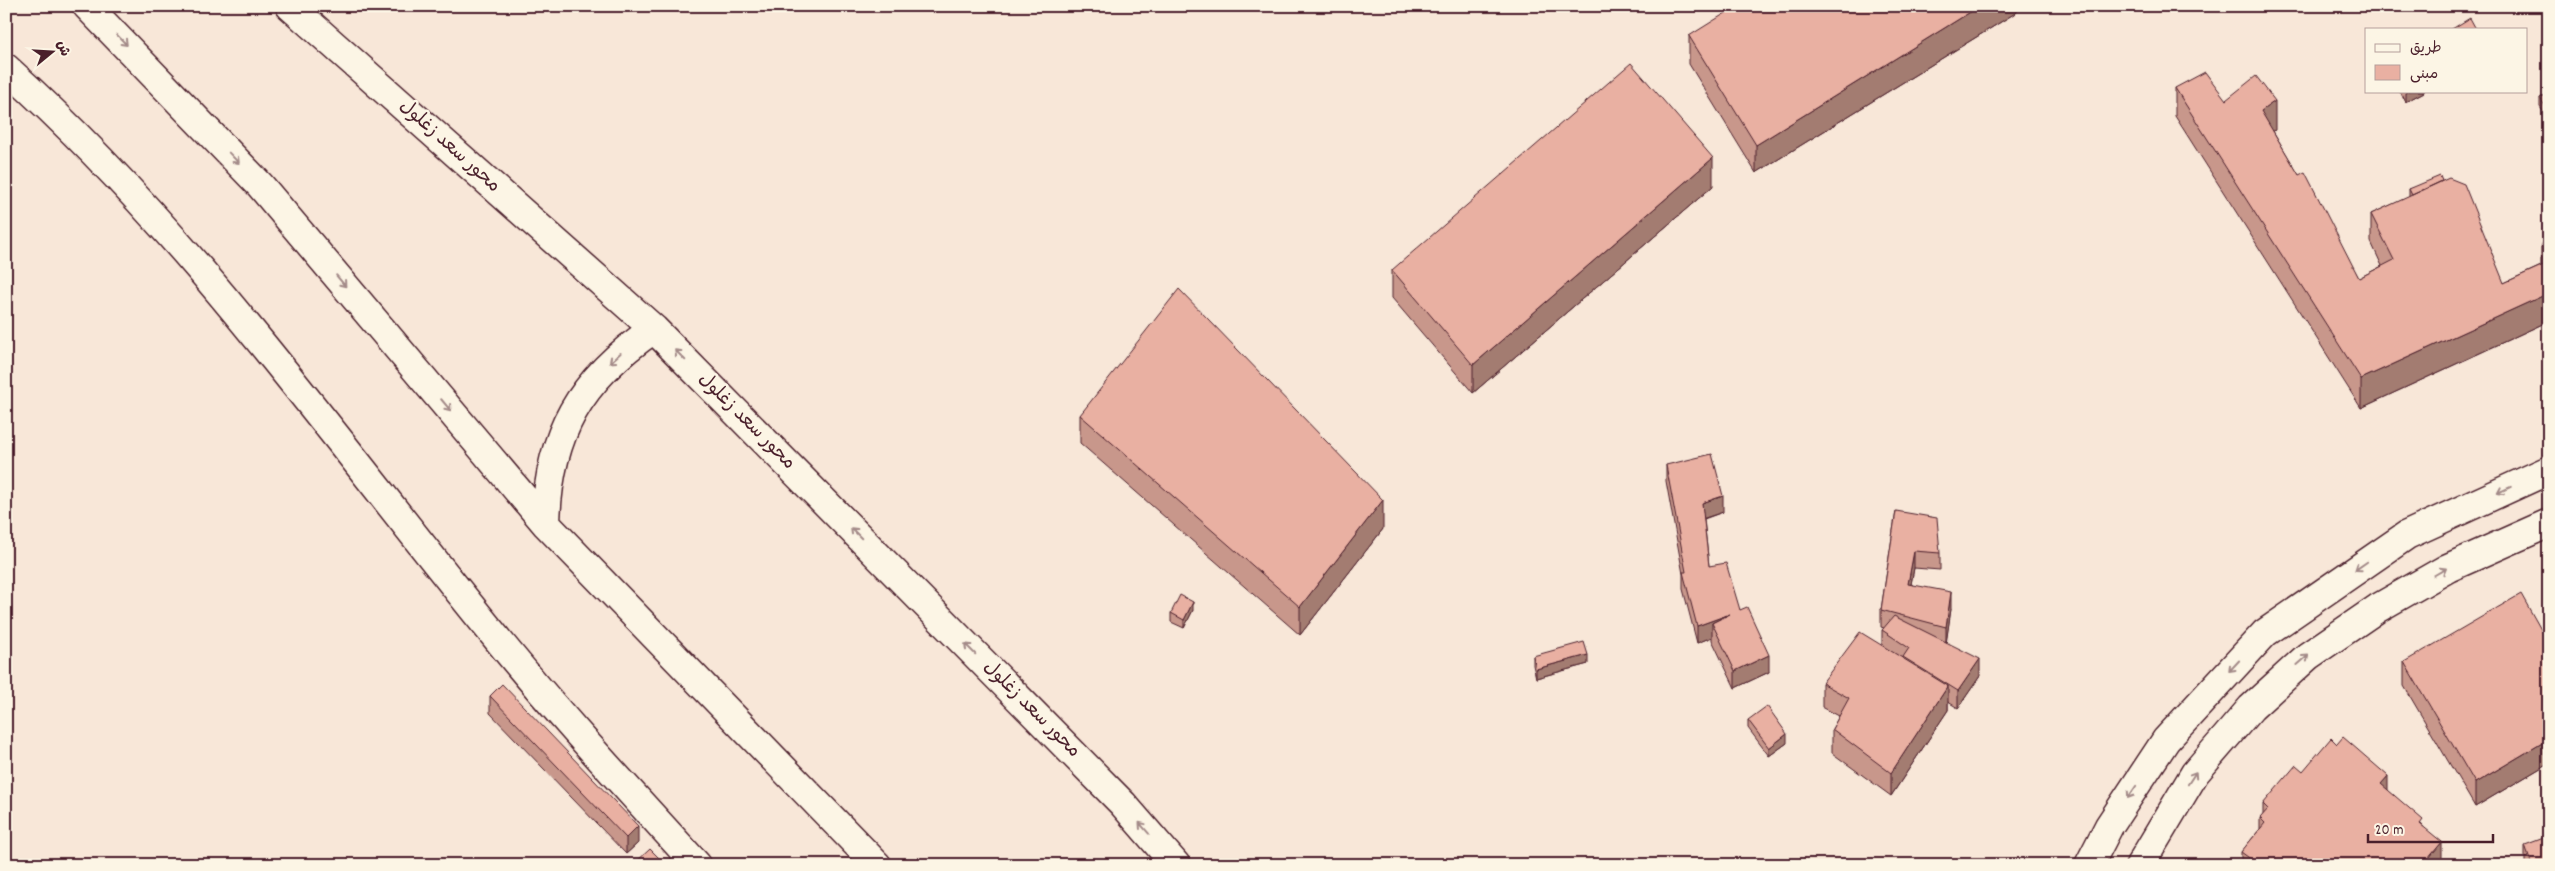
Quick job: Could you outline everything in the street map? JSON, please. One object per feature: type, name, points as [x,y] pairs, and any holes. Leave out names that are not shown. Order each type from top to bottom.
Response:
[{"type":"main road","points":[[87,6],[260,185],[546,524],[877,865]]},
{"type":"main road","name":"محور سعد زغلول","points":[[290,6],[654,329],[1123,804],[1176,865]]},
{"type":"main road","points":[[6,68],[78,136],[168,235],[319,415],[490,631],[594,752],[697,865]]},
{"type":"main road","points":[[546,524],[551,466],[560,438],[572,411],[588,387],[608,365],[654,329]]},
{"type":"main road","points":[[2089,865],[2109,826],[2166,740],[2265,633],[2406,535],[2549,470]]},
{"type":"main road","points":[[2140,865],[2195,773],[2251,708],[2308,656],[2378,608],[2448,568],[2549,523]]},
{"type":"building","points":[[1737,6],[1980,6],[1756,145],[1689,36]]},
{"type":"building","points":[[2470,18],[2475,28],[2454,28]]},
{"type":"building","points":[[1631,63],[1713,158],[1473,365],[1392,270]]},
{"type":"building","points":[[2205,72],[2226,100],[2256,76],[2275,101],[2261,111],[2299,175],[2305,172],[2359,278],[2394,260],[2371,214],[2449,178],[2464,184],[2504,283],[2548,263],[2541,244],[2549,235],[2549,293],[2361,379],[2175,88]]},
{"type":"building","points":[[2549,93],[2549,112],[2540,98]]},
{"type":"building","points":[[2440,176],[2442,181],[2412,195],[2409,189]]},
{"type":"building","points":[[1179,289],[1383,500],[1300,607],[1080,415]]},
{"type":"building","points":[[1712,454],[1723,496],[1702,503],[1709,566],[1726,563],[1740,610],[1747,607],[1769,655],[1735,671],[1712,623],[1730,614],[1697,626],[1683,572],[1686,572],[1666,465]]},
{"type":"building","points":[[1896,511],[1937,518],[1940,553],[1914,551],[1908,584],[1951,592],[1946,627],[1881,610]]},
{"type":"building","points":[[2521,594],[2549,644],[2549,739],[2475,783],[2404,662]]},
{"type":"building","points":[[1180,595],[1193,602],[1184,620],[1171,613]]},
{"type":"building","points":[[1894,616],[1980,659],[1958,691],[1903,657],[1909,648],[1882,630]]},
{"type":"building","points":[[1860,632],[1948,686],[1891,773],[1832,729],[1849,698],[1822,683]]},
{"type":"building","points":[[1584,642],[1588,655],[1536,669],[1533,656]]},
{"type":"building","points":[[502,684],[638,826],[626,838],[490,696]]},
{"type":"building","points":[[1767,706],[1787,734],[1769,748],[1748,720]]},
{"type":"building","points":[[2343,737],[2388,776],[2381,784],[2423,820],[2420,824],[2442,842],[2423,865],[2248,865],[2252,860],[2241,852],[2265,823],[2260,818],[2268,809],[2263,804],[2296,765],[2303,771],[2331,738],[2337,744]]},
{"type":"building","points":[[2549,836],[2549,865],[2532,865],[2525,845]]},
{"type":"building","points":[[650,849],[666,865],[637,865],[635,863]]}]
